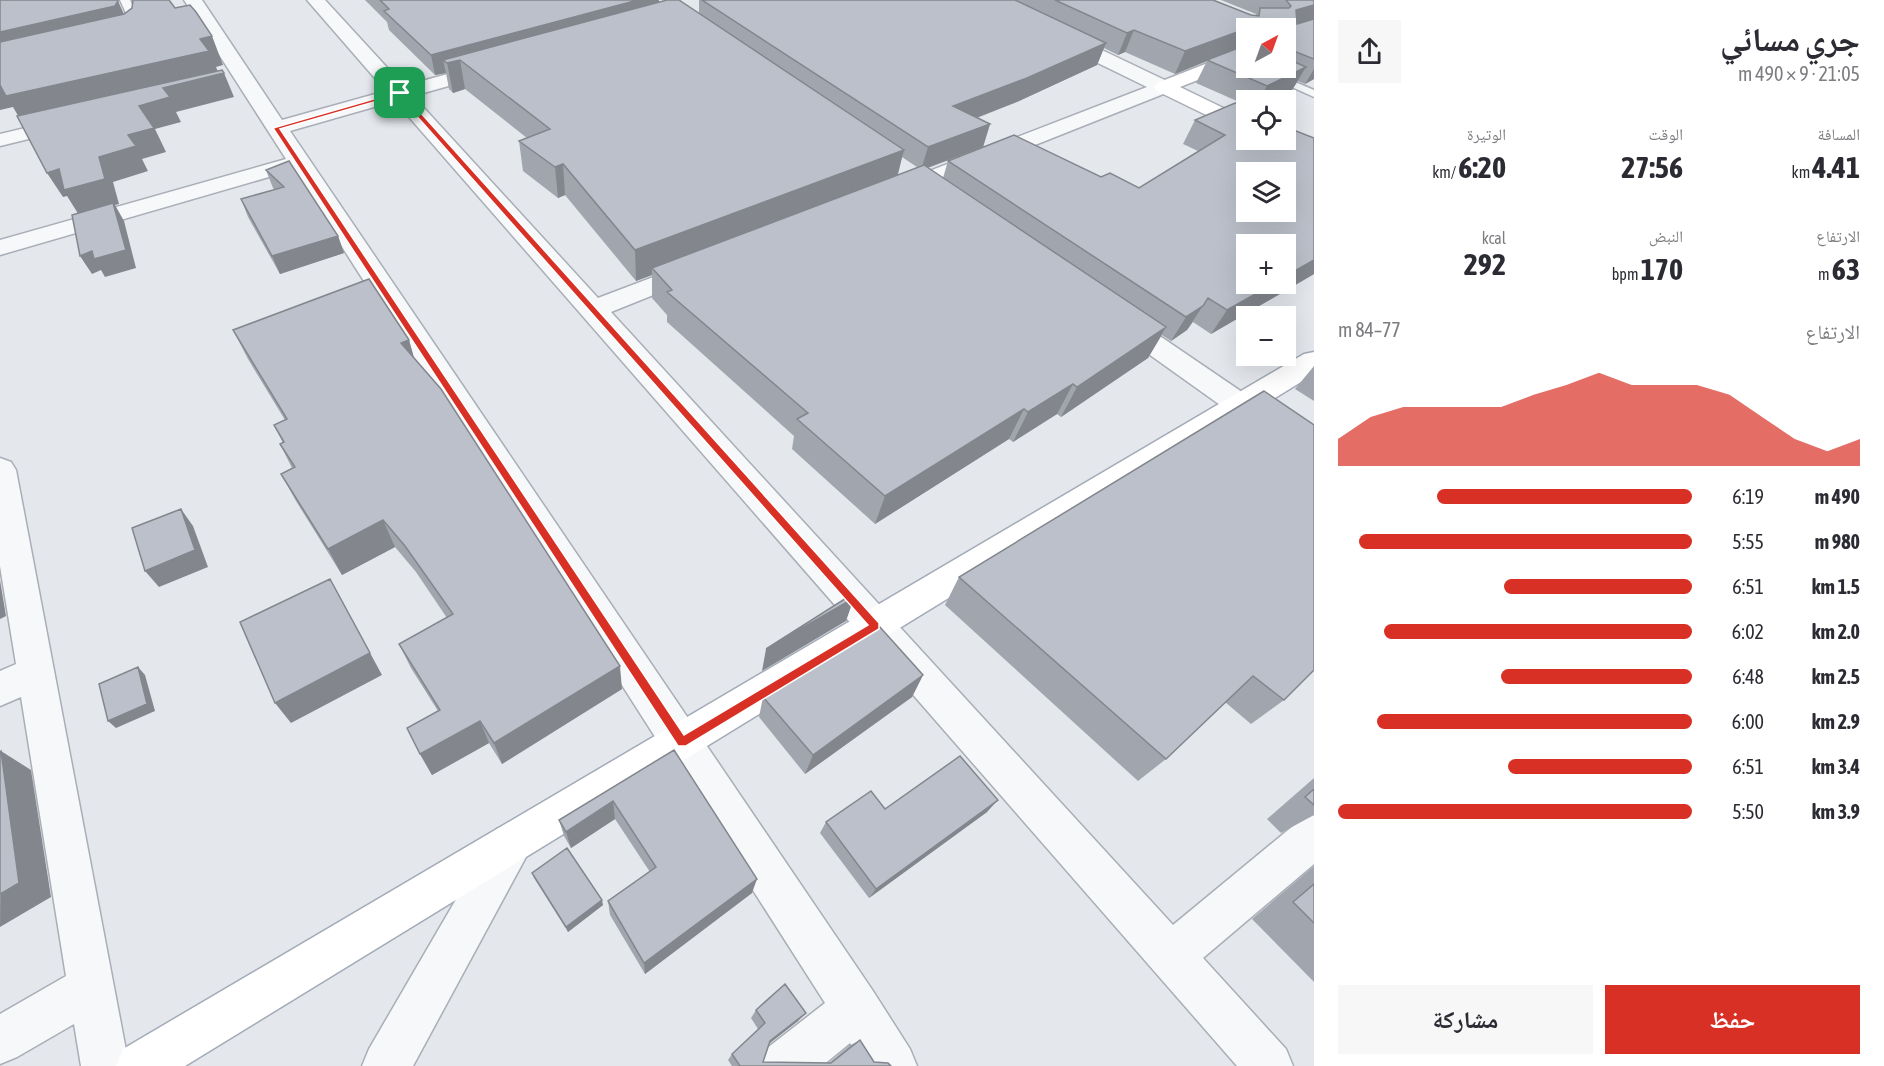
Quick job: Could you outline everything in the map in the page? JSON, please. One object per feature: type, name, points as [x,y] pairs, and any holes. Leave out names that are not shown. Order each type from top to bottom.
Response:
[{"type":"main road","points":[[1164,87],[1236,61]]},
{"type":"main road","points":[[1164,87],[1236,122]]},
{"type":"main road","points":[[140,1066],[1314,361]]},
{"type":"street","points":[[193,0],[235,84],[276,128],[893,1066]]},
{"type":"street","points":[[316,0],[1269,1066]]},
{"type":"street","points":[[983,0],[1164,87]]},
{"type":"street","points":[[276,128],[511,63]]},
{"type":"street","points":[[876,200],[1164,87]]},
{"type":"street","points":[[0,140],[89,119]]},
{"type":"street","points":[[0,248],[298,162]]},
{"type":"street","points":[[593,309],[712,263]]},
{"type":"street","points":[[1095,304],[1314,456]]},
{"type":"street","points":[[0,470],[4,521],[35,673],[105,1066]]},
{"type":"street","points":[[0,689],[35,673]]},
{"type":"street","points":[[1171,956],[1314,836]]},
{"type":"street","points":[[386,1066],[512,844]]},
{"type":"street","points":[[0,1040],[91,988]]},
{"type":"street","points":[[783,1066],[856,1008]]},
{"type":"lane","points":[[125,0],[139,30],[133,38]]},
{"type":"lane","points":[[1277,78],[1314,94]]},
{"type":"building","points":[[0,0],[118,1],[115,6],[0,32]]},
{"type":"building","points":[[133,0],[169,0],[175,8],[190,5],[212,36],[200,39],[209,51],[6,96],[0,85],[0,42],[124,14],[132,8]]},
{"type":"building","points":[[380,0],[638,0],[431,55],[384,11],[389,9]]},
{"type":"building","points":[[667,0],[679,0],[904,150],[635,250],[563,164],[555,167],[519,141],[550,129],[460,60],[447,63],[443,60]]},
{"type":"building","points":[[702,0],[1015,0],[1106,43],[1027,78],[953,106],[990,124],[928,147]]},
{"type":"building","points":[[1055,0],[1213,0],[1259,16],[1260,8],[1289,8],[1291,6],[1286,0],[1314,0],[1314,5],[1296,10],[1297,24],[1314,19],[1314,59],[1296,52],[1296,18],[1236,18],[1236,32],[1185,51],[1134,30],[1127,33]]},
{"type":"building","points":[[1236,49],[1236,73],[1207,60]]},
{"type":"building","points":[[1296,62],[1306,67],[1296,72]]},
{"type":"building","points":[[222,70],[224,73],[163,88],[170,97],[139,106],[154,128],[128,135],[136,146],[99,157],[105,179],[64,190],[59,169],[47,173],[17,116]]},
{"type":"building","points":[[1249,78],[1283,78],[1267,86]]},
{"type":"building","points":[[1236,103],[1236,150],[1296,150],[1296,131],[1314,138],[1314,260],[1296,270],[1296,234],[1236,234],[1236,294],[1255,294],[1227,310],[1208,298],[1203,306],[1186,317],[948,161],[1014,135],[1101,177],[1110,173],[1139,188],[1225,135],[1195,120]]},
{"type":"building","points":[[289,161],[338,236],[272,256],[241,199],[284,187],[266,170]]},
{"type":"building","points":[[924,165],[1166,327],[1077,387],[1073,384],[1028,412],[1024,409],[885,496],[797,419],[808,413],[667,292],[672,290],[652,268]]},
{"type":"building","points":[[113,203],[126,250],[94,259],[92,251],[80,256],[72,215]]},
{"type":"building","points":[[369,279],[409,340],[401,343],[441,389],[620,666],[494,743],[480,721],[420,754],[407,728],[440,710],[399,644],[453,614],[405,546],[383,520],[328,549],[281,474],[295,467],[280,444],[284,442],[274,425],[287,419],[233,330]]},
{"type":"building","points":[[1264,391],[1314,425],[1314,670],[1284,700],[1253,676],[1166,759],[959,577]]},
{"type":"building","points":[[181,509],[195,550],[145,571],[132,528]]},
{"type":"building","points":[[330,579],[370,653],[275,703],[240,622]]},
{"type":"building","points":[[851,595],[854,598],[766,649]]},
{"type":"building","points":[[879,626],[923,675],[813,755],[763,697]]},
{"type":"building","points":[[138,667],[147,704],[108,721],[99,684]]},
{"type":"building","points":[[674,750],[757,879],[644,963],[608,901],[656,867],[613,801],[566,832],[559,820]]},
{"type":"building","points":[[0,752],[19,883],[0,894]]},
{"type":"building","points":[[960,756],[998,800],[876,889],[826,822],[871,791],[885,809]]},
{"type":"building","points":[[1314,789],[1314,805],[1305,797]]},
{"type":"building","points":[[567,848],[602,900],[566,927],[532,873]]},
{"type":"building","points":[[1314,884],[1314,923],[1293,902]]},
{"type":"building","points":[[785,984],[806,1013],[770,1041],[763,1062],[831,1063],[860,1040],[874,1062],[888,1063],[891,1066],[740,1066],[732,1054],[765,1023],[756,1010]]},
{"type":"route","points":[[400,93],[876,626],[682,742],[276,128],[400,93]]}]
